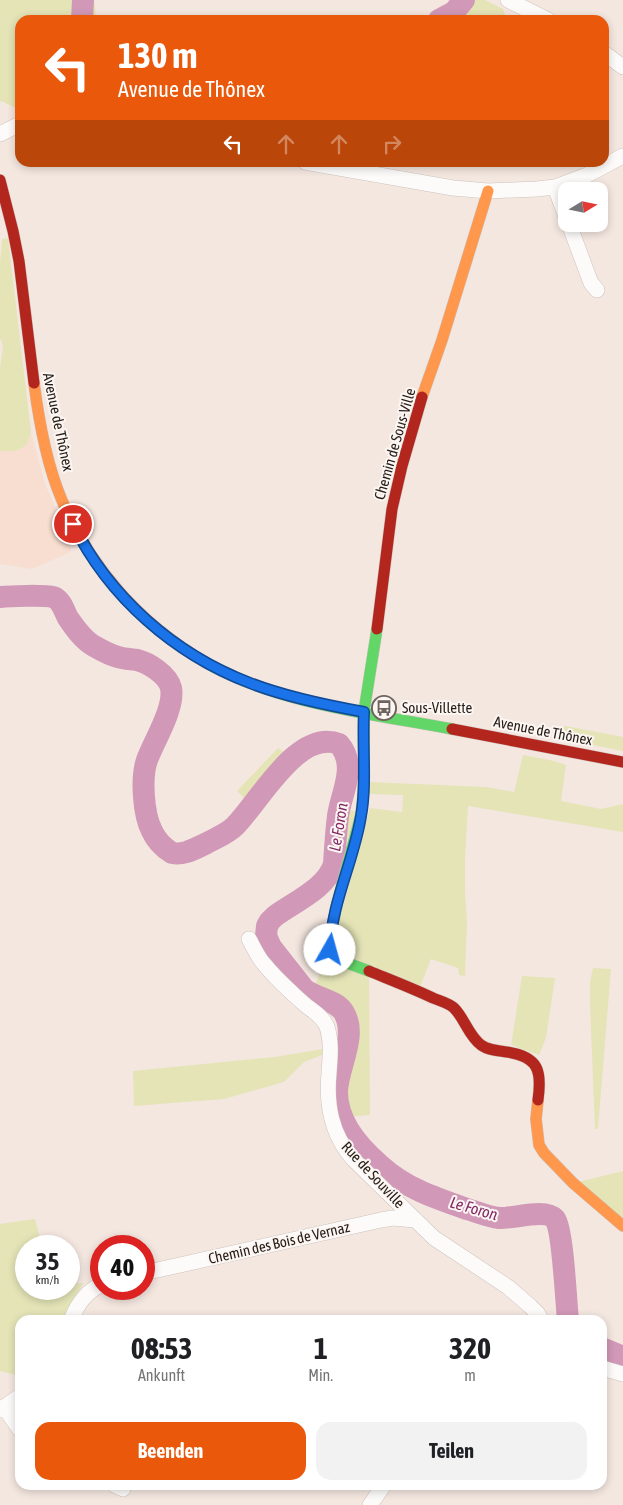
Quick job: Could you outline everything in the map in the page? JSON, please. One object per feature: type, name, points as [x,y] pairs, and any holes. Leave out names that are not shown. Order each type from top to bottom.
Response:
[{"type":"street","points":[[508,0],[538,15]]},
{"type":"street","points":[[609,57],[623,67]]},
{"type":"street","points":[[0,134],[15,126]]},
{"type":"street","points":[[609,163],[623,156]]},
{"type":"street","points":[[334,167],[454,188],[488,190],[555,187],[602,167]]},
{"type":"street","name":"Avenue de Thônex","points":[[0,180],[19,260],[40,422],[48,461],[59,493],[68,515],[98,566],[122,596],[157,629],[193,655],[213,666],[282,694],[312,702],[623,762]]},
{"type":"street","points":[[555,187],[558,195]]},
{"type":"street","name":"Chemin de Sous-Ville","points":[[488,190],[460,285],[407,444],[397,484],[364,712],[361,816],[338,900],[330,939],[330,950],[342,962],[412,988],[452,1006],[469,1033],[484,1047],[521,1054],[532,1061],[540,1075],[536,1119],[539,1145],[573,1182],[623,1226]]},
{"type":"street","points":[[572,232],[591,283],[597,290]]},
{"type":"street","name":"Rue de Souville","points":[[249,939],[265,965],[305,1005],[320,1016],[325,1024],[330,1044],[329,1112],[341,1143],[353,1158],[440,1243],[524,1300],[538,1315]]},
{"type":"street","name":"Chemin des Bois de Vernaz","points":[[155,1271],[382,1220],[393,1218],[416,1220]]},
{"type":"street","points":[[74,1315],[84,1297],[90,1292]]},
{"type":"street","points":[[607,1369],[623,1374]]},
{"type":"street","points":[[15,1399],[2,1408],[15,1424]]},
{"type":"street","points":[[370,1505],[380,1490]]},
{"type":"shaded area","points":[[31,432],[45,484],[70,541],[71,552],[32,569],[0,564],[0,451],[16,451],[27,445]]},
{"type":"green space","points":[[0,0],[94,0],[97,15],[15,15],[15,108],[0,102]]},
{"type":"green space","points":[[471,0],[485,0],[503,9],[505,15],[460,15],[459,14]]},
{"type":"green space","points":[[8,238],[31,432],[27,445],[16,451],[0,451],[0,367],[3,346],[0,338],[0,265],[2,239]]},
{"type":"green space","points":[[566,726],[623,737],[623,751],[558,738],[555,728]]},
{"type":"green space","points":[[278,748],[292,758],[282,767],[252,806],[237,791]]},
{"type":"green space","points":[[523,755],[566,765],[561,801],[601,809],[623,804],[623,832],[468,806],[465,859],[467,922],[465,976],[459,975],[458,968],[431,959],[420,987],[339,952],[340,917],[370,808],[402,812],[403,795],[369,794],[369,782],[486,787],[514,792]]},
{"type":"green space","points":[[344,809],[358,812],[334,875]]},
{"type":"green space","points":[[327,956],[369,977],[370,1115],[348,1117],[341,1089],[355,1039],[354,1025],[350,1011],[343,1003],[322,990],[314,988]]},
{"type":"green space","points":[[593,968],[611,969],[598,1129],[595,1129],[590,1005],[590,982]]},
{"type":"green space","points":[[522,976],[555,978],[546,1038],[539,1055],[511,1045]]},
{"type":"green space","points":[[323,1049],[322,1055],[304,1062],[284,1082],[224,1099],[134,1106],[133,1071],[275,1057]]},
{"type":"green space","points":[[623,1171],[623,1221],[578,1182]]},
{"type":"green space","points":[[35,1219],[39,1235],[15,1235],[15,1300],[74,1300],[66,1315],[15,1315],[15,1375],[0,1371],[0,1224]]},
{"type":"waterway","points":[[82,15],[83,0]]},
{"type":"waterway","points":[[448,15],[454,12],[464,0]]},
{"type":"waterway","name":"Le Foron","points":[[0,597],[43,596],[56,598],[61,603],[76,630],[90,643],[115,656],[147,664],[157,670],[169,683],[171,688],[170,705],[147,760],[144,776],[144,796],[152,831],[160,844],[172,853],[193,850],[232,829],[281,770],[294,757],[309,747],[324,742],[339,744],[345,752],[348,770],[338,816],[334,864],[330,873],[317,887],[270,921],[267,926],[266,936],[271,947],[304,989],[335,1004],[343,1011],[347,1020],[349,1030],[348,1041],[337,1092],[341,1113],[357,1142],[390,1173],[410,1186],[432,1196],[487,1216],[505,1218],[544,1214],[555,1219],[562,1251],[568,1315]]},
{"type":"waterway","name":"Le Foron","points":[[607,1350],[623,1357]]},
{"type":"traffic: fast","points":[[369,971],[336,957],[331,951],[330,941],[336,907],[361,815],[364,789],[364,711],[377,629]]},
{"type":"traffic: fast","points":[[205,662],[232,676],[262,688],[293,697],[357,712],[452,729]]},
{"type":"traffic: slow","points":[[422,397],[442,340],[488,191]]},
{"type":"traffic: slow","points":[[34,383],[41,427],[51,470],[61,498],[87,548],[102,571],[139,612],[181,647],[205,662]]},
{"type":"traffic: slow","points":[[538,1100],[536,1119],[539,1145],[544,1153],[573,1183],[623,1226]]},
{"type":"traffic: jam","points":[[0,180],[19,261],[34,383]]},
{"type":"traffic: jam","points":[[377,629],[392,509],[422,397]]},
{"type":"traffic: jam","points":[[452,729],[623,762]]},
{"type":"traffic: jam","points":[[369,971],[452,1006],[458,1012],[473,1037],[484,1047],[518,1054],[532,1062],[538,1073],[538,1100]]},
{"type":"place","name":"Sous-Villette","points":[[384,708]]},
{"type":"route","points":[[73,524],[87,550],[122,596],[157,629],[193,655],[232,675],[282,694],[364,712],[361,816],[338,900],[330,939],[330,950]]}]
